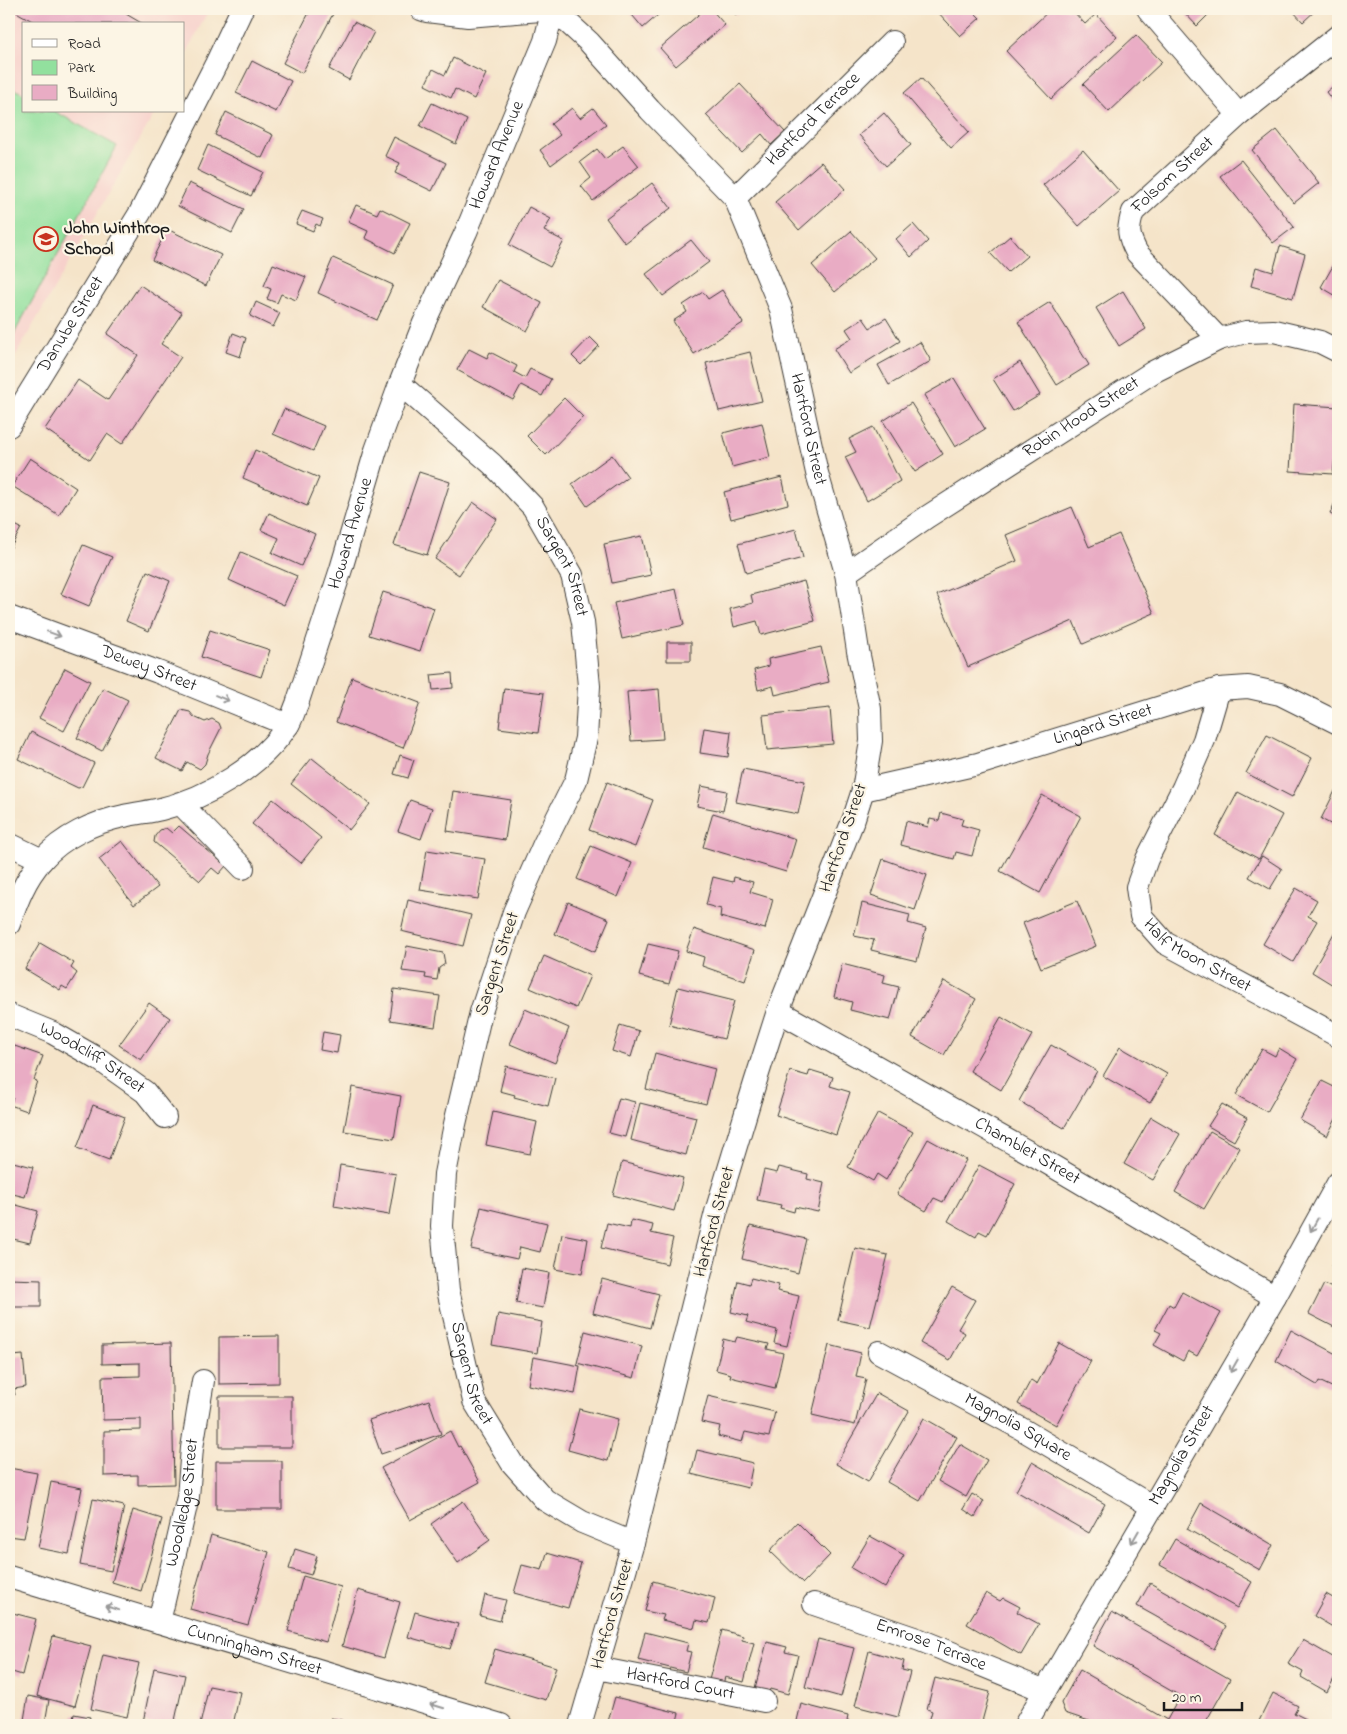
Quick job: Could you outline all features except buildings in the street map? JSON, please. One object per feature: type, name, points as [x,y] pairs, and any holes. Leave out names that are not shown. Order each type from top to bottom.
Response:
[{"type":"street","name":"Danube Street","points":[[9,426],[140,213],[242,9]]},
{"type":"street","points":[[421,9],[468,16],[553,9]]},
{"type":"street","name":"Hartford Street","points":[[553,9],[589,42],[650,110],[735,198],[781,309],[817,473],[846,573],[858,651],[870,709],[871,741],[863,790],[847,836],[778,1011],[716,1212],[633,1543],[580,1725]]},
{"type":"street","name":"Howard Avenue","points":[[9,924],[21,889],[42,860],[66,839],[87,828],[121,816],[162,809],[202,795],[237,776],[266,750],[288,725],[298,704],[341,570],[376,450],[400,384],[424,324],[466,232],[545,41],[553,9]]},
{"type":"street","points":[[1148,9],[1239,115]]},
{"type":"street","name":"Folsom Street","points":[[1219,340],[1137,253],[1130,240],[1128,226],[1133,212],[1239,115],[1338,36]]},
{"type":"street","name":"Hartford Terrace","points":[[735,198],[892,42]]},
{"type":"street","name":"Robin Hood Street","points":[[846,573],[968,490],[1152,372],[1219,340],[1246,332],[1274,331],[1320,342],[1338,351]]},
{"type":"street","name":"Sargent Street","points":[[400,384],[492,464],[533,507],[572,575],[583,622],[589,686],[586,738],[576,780],[544,844],[514,912],[481,1012],[445,1174],[442,1226],[448,1290],[474,1401],[512,1463],[546,1500],[582,1522],[633,1543]]},
{"type":"street","name":"Dewey Street","points":[[9,617],[158,672],[288,725]]},
{"type":"street","name":"Lingard Street","points":[[863,790],[978,764],[1219,689],[1248,687],[1280,694],[1338,723]]},
{"type":"street","name":"Half Moon Street","points":[[1219,689],[1204,740],[1183,788],[1147,859],[1137,887],[1141,916],[1165,943],[1338,1036]]},
{"type":"street","points":[[180,803],[243,868]]},
{"type":"street","points":[[9,844],[42,860]]},
{"type":"street","name":"Chamblet Street","points":[[778,1011],[1039,1158],[1275,1296]]},
{"type":"street","name":"Woodcliff Street","points":[[9,1015],[53,1033],[100,1060],[145,1092],[165,1116]]},
{"type":"street","name":"Magnolia Street","points":[[1025,1725],[1275,1296],[1338,1182]]},
{"type":"street","name":"Magnolia Square","points":[[879,1352],[1020,1428],[1153,1507]]},
{"type":"street","name":"Woodledge Street","points":[[159,1622],[188,1497],[192,1448],[203,1381]]},
{"type":"street","name":"Cunningham Street","points":[[9,1577],[501,1725]]},
{"type":"street","name":"Emrose Terrace","points":[[814,1604],[920,1640],[1045,1691]]},
{"type":"street","name":"Hartford Court","points":[[597,1668],[764,1701]]},
{"type":"shaded area","name":"John Winthrop School","points":[[9,9],[209,9],[185,56],[185,22],[22,22],[22,112],[155,112],[9,367]]},
{"type":"green space","points":[[9,86],[22,93],[22,112],[56,112],[117,146],[9,343]]},
{"type":"place","name":"John Winthrop School","points":[[46,239]]}]
